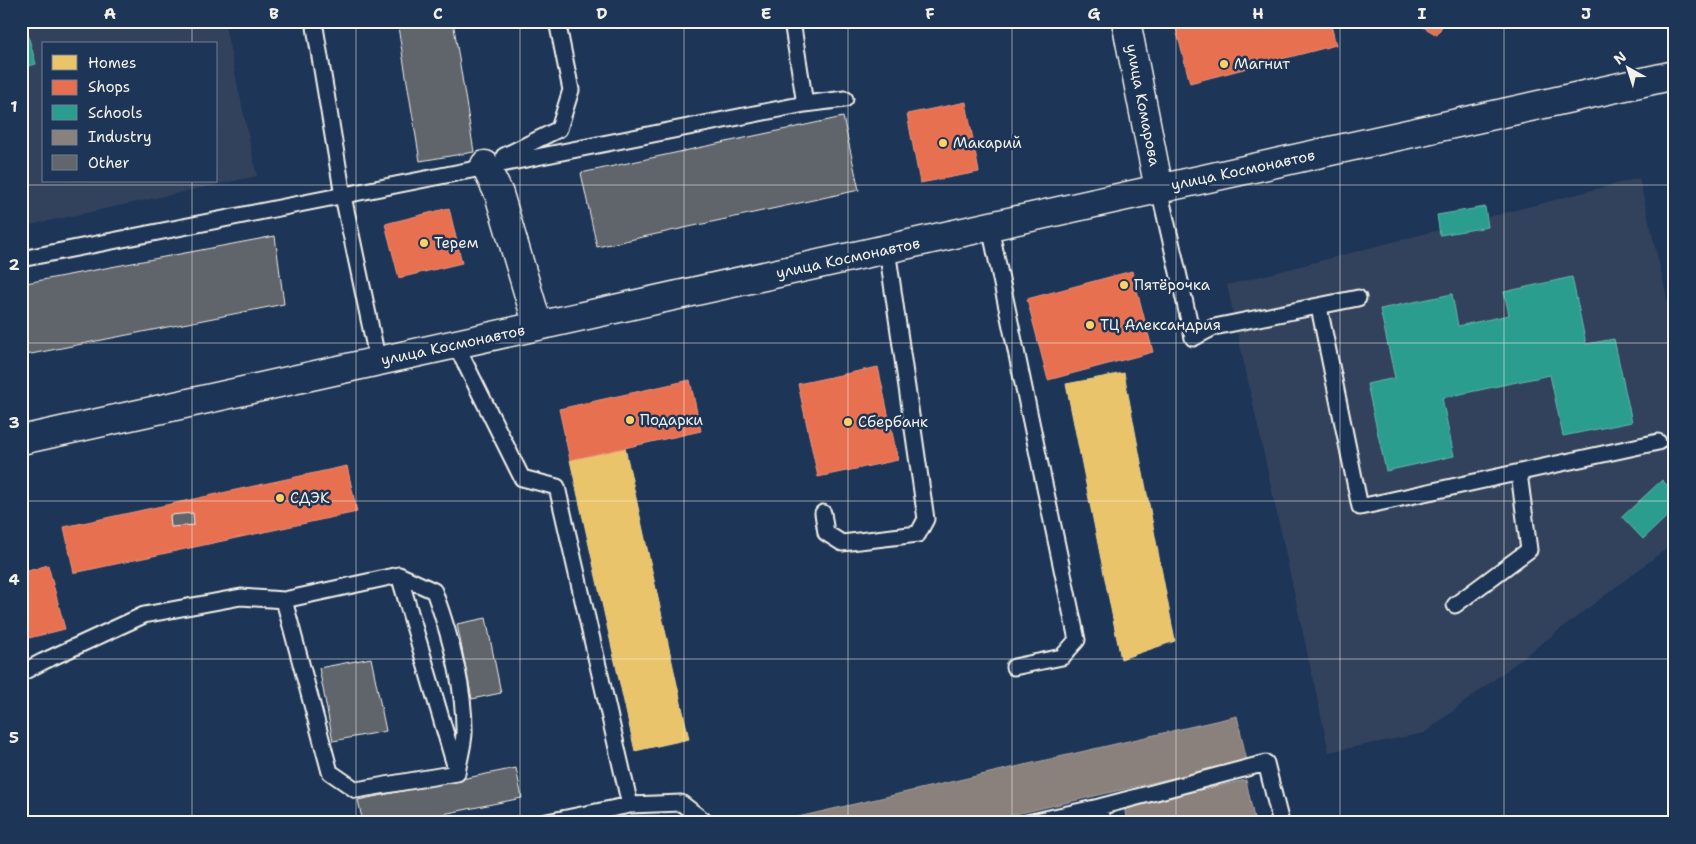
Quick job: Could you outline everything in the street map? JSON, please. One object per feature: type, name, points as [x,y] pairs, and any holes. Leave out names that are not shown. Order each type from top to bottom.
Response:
[{"type":"street","name":"улица Комарова","points":[[1126,21],[1159,189]]},
{"type":"street","name":"улица Космонавтов","points":[[21,440],[1675,75]]},
{"type":"street","points":[[485,165],[499,194],[538,326]]},
{"type":"lane","points":[[314,21],[344,196],[378,362]]},
{"type":"lane","points":[[485,165],[559,129],[571,90],[557,21]]},
{"type":"lane","points":[[792,21],[805,104]]},
{"type":"lane","points":[[21,259],[344,196],[485,165],[805,104],[846,99]]},
{"type":"lane","points":[[1159,189],[1193,338],[1214,327],[1358,298]]},
{"type":"lane","points":[[990,227],[1077,640],[1062,657],[1014,667]]},
{"type":"lane","points":[[822,513],[826,533],[842,543],[918,534],[926,519],[887,249]]},
{"type":"lane","points":[[1319,307],[1360,507],[1519,474],[1658,442]]},
{"type":"lane","points":[[456,344],[522,478],[557,487],[630,805]]},
{"type":"lane","points":[[1455,605],[1529,550],[1519,474]]},
{"type":"lane","points":[[399,575],[457,773]]},
{"type":"lane","points":[[21,673],[144,615],[242,597],[284,600],[399,575],[434,591],[445,621],[459,683],[464,735],[457,773]]},
{"type":"lane","points":[[284,600],[330,772],[356,790],[457,773]]},
{"type":"lane","points":[[1027,823],[1099,807],[1266,763],[1281,823]]},
{"type":"lane","points":[[542,823],[630,805],[681,803],[707,823]]},
{"type":"lane","points":[[1099,807],[1103,823]]},
{"type":"shaded area","points":[[21,21],[224,21],[257,176],[21,227]]},
{"type":"shaded area","points":[[1639,178],[1675,332],[1675,542],[1424,733],[1329,752],[1227,285]]},
{"type":"building: Homes","points":[[1124,373],[1175,641],[1121,659],[1066,384]]},
{"type":"building: Homes","points":[[625,448],[689,739],[635,751],[570,460]]},
{"type":"building: Shops","name":"Магнит","points":[[1174,21],[1330,21],[1336,45],[1190,83]]},
{"type":"building: Shops","points":[[1413,21],[1445,21],[1437,35]]},
{"type":"building: Shops","name":"Макарий","points":[[966,102],[979,172],[920,183],[907,114]]},
{"type":"building: Shops","name":"Терем","points":[[449,208],[462,263],[399,278],[385,224]]},
{"type":"building: Shops","name":"ТЦ Александрия","points":[[1132,271],[1153,352],[1048,380],[1027,299]]},
{"type":"building: Shops","name":"Сбербанк","points":[[878,367],[898,460],[818,477],[798,384]]},
{"type":"building: Shops","name":"Подарки","points":[[690,380],[701,431],[570,460],[559,409]]},
{"type":"building: Shops","points":[[347,466],[357,512],[74,573],[64,527]]},
{"type":"building: Shops","points":[[48,565],[65,629],[21,640],[21,573]]},
{"type":"building: Schools","points":[[21,21],[24,21],[36,64],[21,68]]},
{"type":"building: Schools","points":[[1485,207],[1488,227],[1440,235],[1437,215]]},
{"type":"building: Schools","points":[[1572,277],[1586,344],[1614,339],[1632,422],[1563,436],[1550,375],[1442,398],[1454,456],[1386,471],[1367,384],[1395,378],[1380,309],[1452,294],[1458,326],[1509,315],[1504,292]]},
{"type":"building: Schools","points":[[1662,480],[1675,493],[1675,509],[1643,539],[1622,517]]},
{"type":"building: Industry","points":[[1237,716],[1247,761],[977,823],[772,823]]},
{"type":"building: Industry","points":[[1246,780],[1255,823],[1127,823],[1124,806]]},
{"type":"building: Industry","points":[[1089,816],[1090,823],[1058,823]]},
{"type":"building: Other","points":[[397,21],[453,21],[474,152],[420,161]]},
{"type":"building: Other","points":[[615,21],[647,21],[616,28]]},
{"type":"building: Other","points":[[843,117],[859,190],[597,247],[581,173]]},
{"type":"building: Other","points":[[275,236],[284,304],[21,356],[21,284]]},
{"type":"building: Other","points":[[193,513],[194,525],[171,527],[170,515]]},
{"type":"building: Other","points":[[486,618],[501,693],[472,699],[457,624]]},
{"type":"building: Other","points":[[371,658],[386,731],[333,741],[319,668]]},
{"type":"building: Other","points":[[516,768],[522,798],[399,823],[363,823],[358,800]]},
{"type":"place","name":"Магнит","points":[[1224,64]]},
{"type":"place","name":"Макарий","points":[[943,143]]},
{"type":"place","name":"Терем","points":[[424,243]]},
{"type":"place","name":"Пятёрочка","points":[[1124,285]]},
{"type":"place","name":"ТЦ Александрия","points":[[1090,325]]},
{"type":"place","name":"Подарки","points":[[630,420]]},
{"type":"place","name":"Сбербанк","points":[[848,422]]},
{"type":"place","name":"СДЭК","points":[[280,498]]}]
